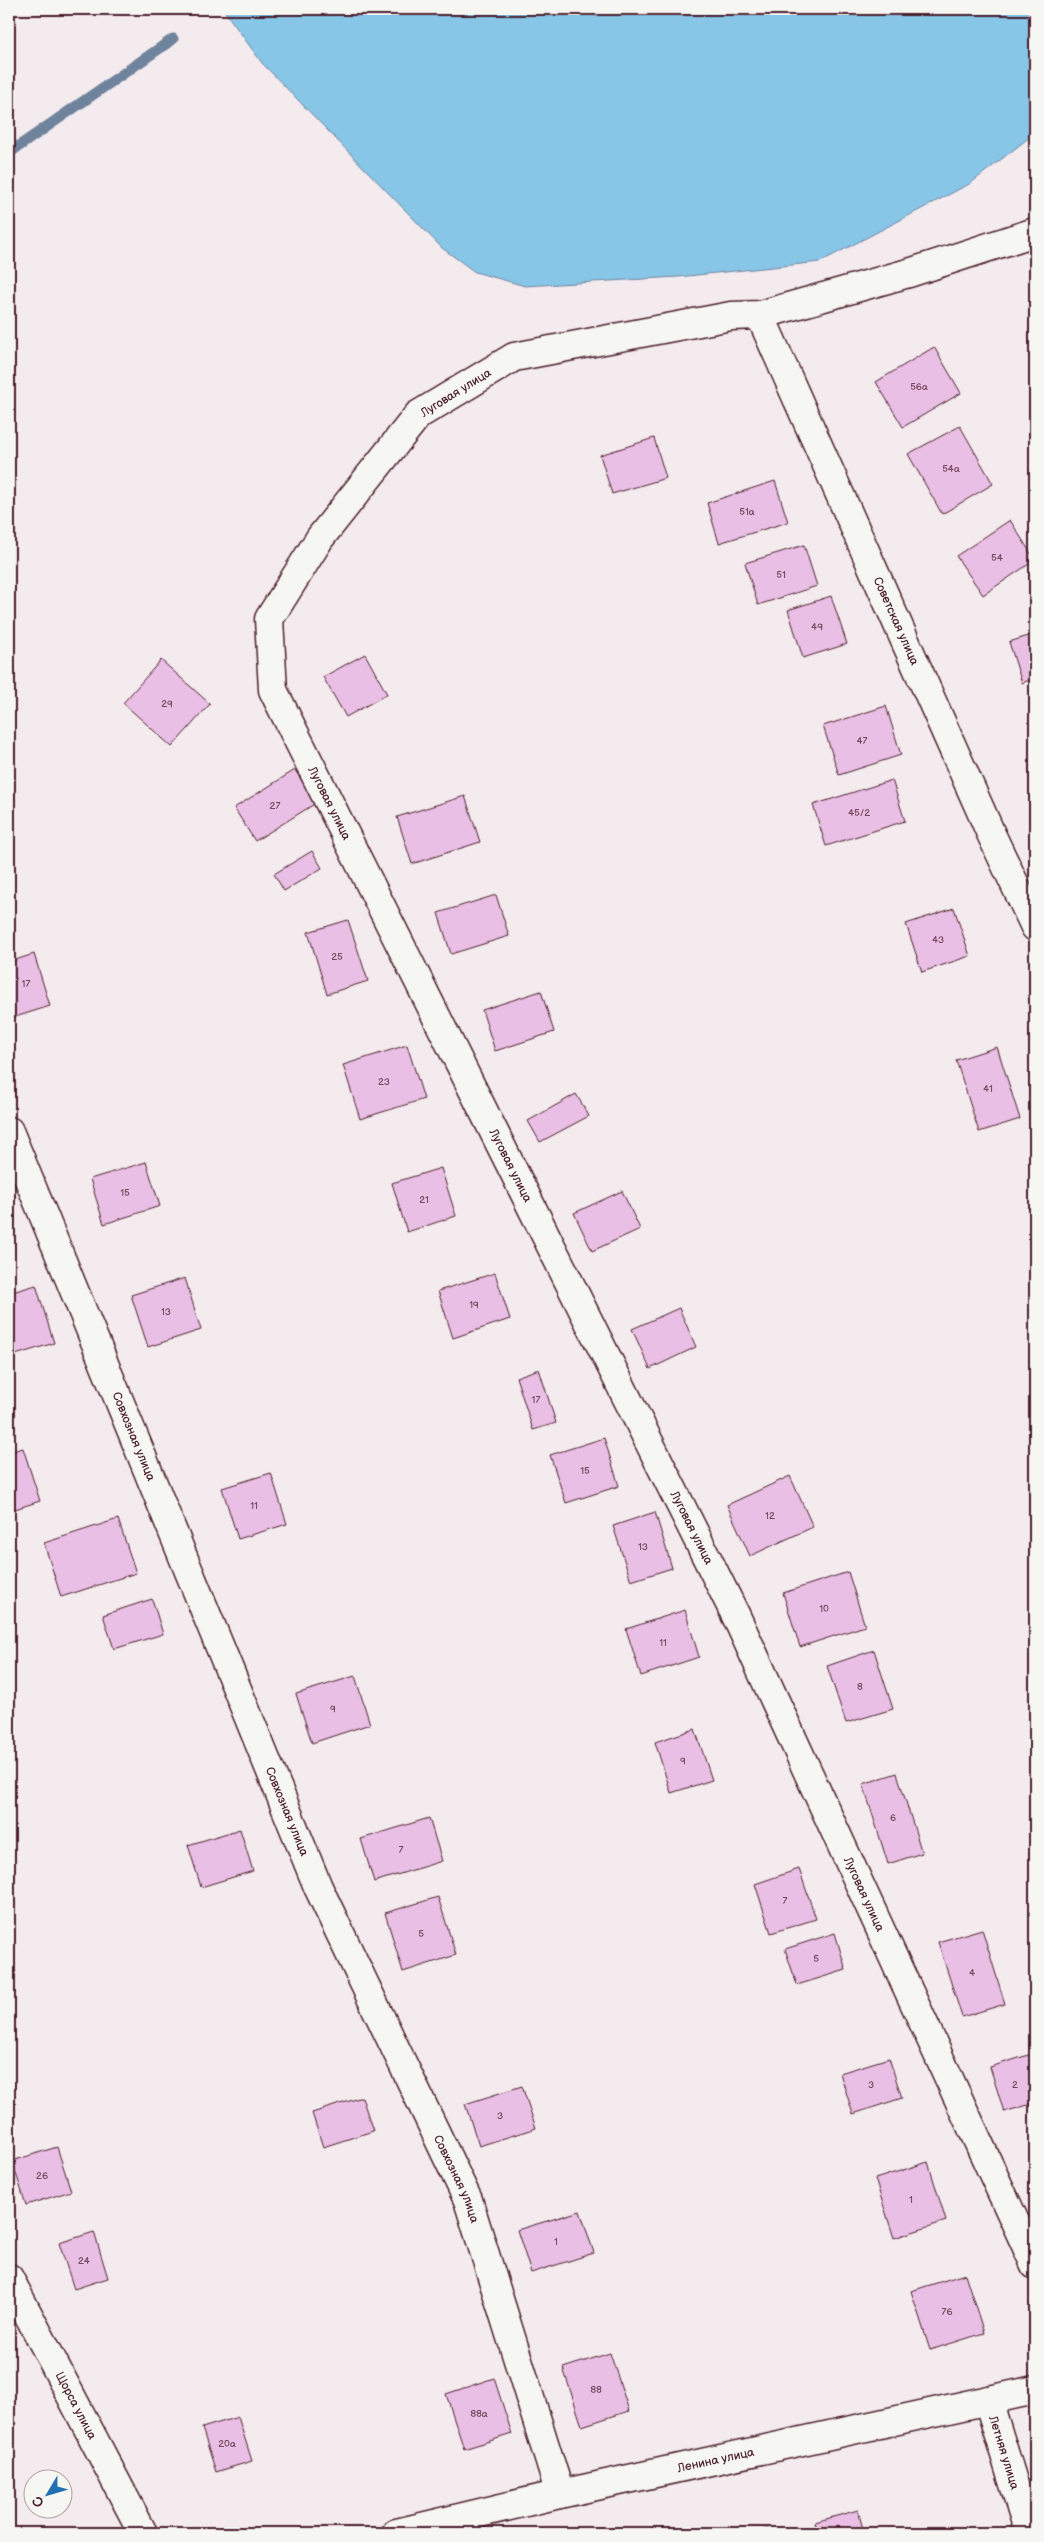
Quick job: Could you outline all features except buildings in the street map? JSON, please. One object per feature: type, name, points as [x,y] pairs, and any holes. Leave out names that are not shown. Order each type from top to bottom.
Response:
[{"type":"street","name":"Луговая улица","points":[[1035,232],[912,272],[760,315],[730,316],[514,357],[418,415],[320,538],[269,619],[272,690],[736,1616],[1035,2265]]},
{"type":"street","name":"Советская улица","points":[[760,315],[992,836],[1035,927]]},
{"type":"street","name":"Совхозная улица","points":[[9,1131],[318,1888],[468,2200],[560,2494]]},
{"type":"street","name":"Щорса улица","points":[[9,2278],[143,2533]]},
{"type":"street","name":"Ленина улица","points":[[396,2533],[560,2494],[1035,2390]]},
{"type":"street","name":"Летняя улица","points":[[988,2400],[1029,2533]]},
{"type":"water","points":[[223,9],[1035,9],[1035,133],[971,183],[820,262],[678,277],[525,286],[475,272],[442,248],[262,63]]},
{"type":"waterway","points":[[9,153],[173,39]]}]
